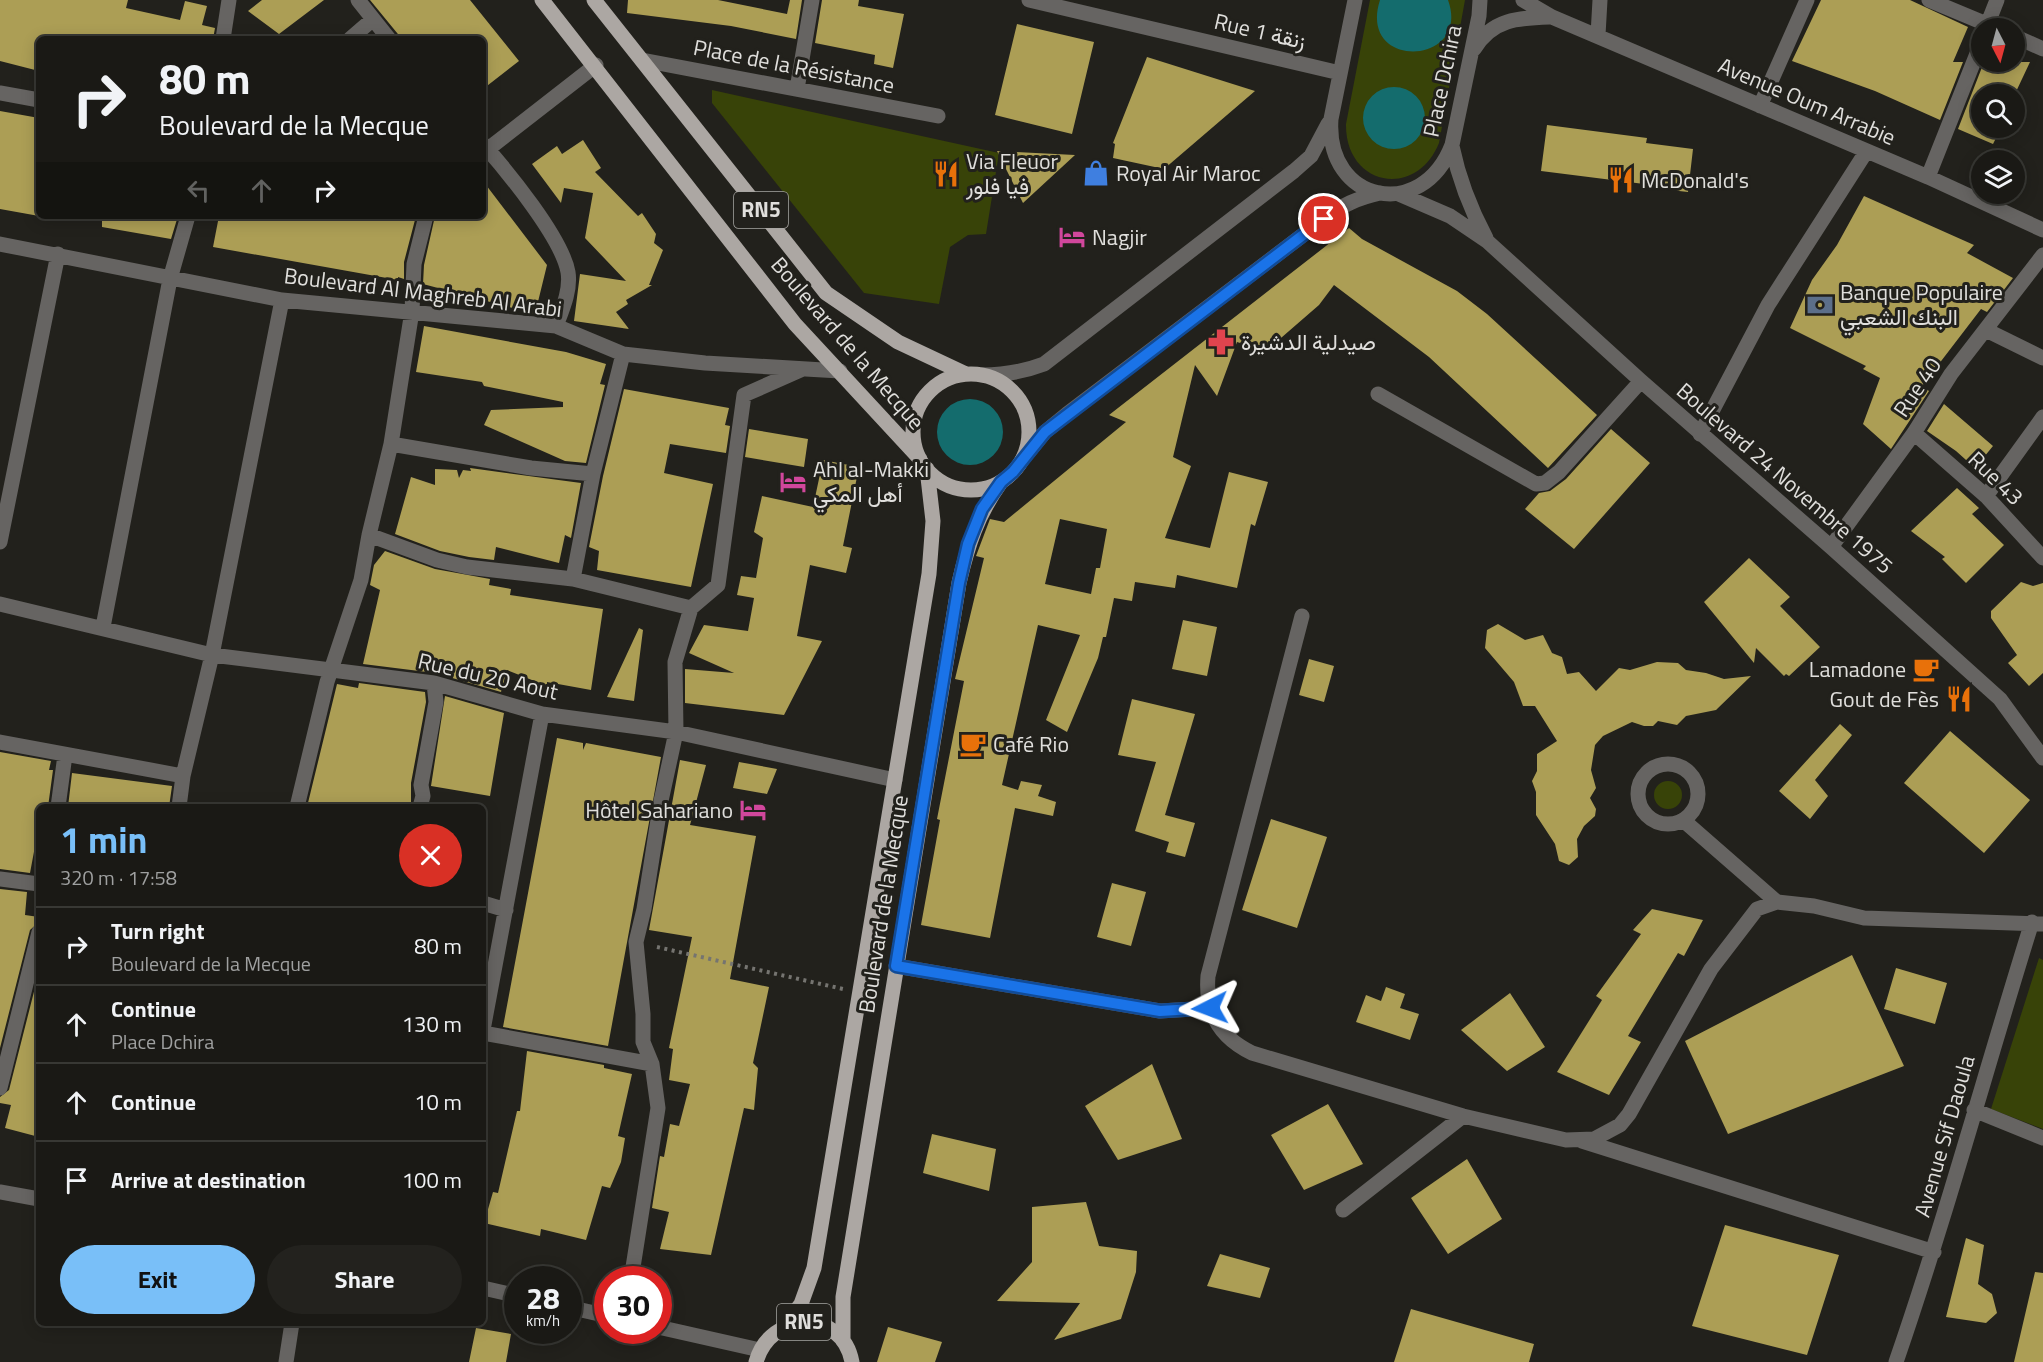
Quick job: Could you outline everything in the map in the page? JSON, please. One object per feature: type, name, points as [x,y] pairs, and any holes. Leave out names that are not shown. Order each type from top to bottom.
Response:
[{"type":"main road","name":"Boulevard de la Mecque","points":[[542,0],[596,65],[795,324],[923,464]]},
{"type":"main road","name":"Boulevard de la Mecque","points":[[594,0],[826,293],[898,342],[966,374]]},
{"type":"main road","name":"RN5","points":[[758,1356],[770,1336],[784,1326],[801,1304],[814,1268],[860,993],[933,548],[933,521],[923,464],[914,441],[914,422],[920,405],[932,390],[948,379],[966,374],[982,375],[1010,388],[1024,408],[1030,430],[1028,446],[1013,472],[1001,482],[978,489],[954,488],[939,480],[923,464]]},
{"type":"main road","name":"Boulevard de la Mecque","points":[[843,1341],[843,1297],[959,583],[968,544],[982,509],[1001,482]]},
{"type":"main road","name":"RN5","points":[[784,1326],[800,1322],[816,1324],[831,1330],[843,1341],[852,1362]]},
{"type":"street","points":[[223,36],[228,0]]},
{"type":"street","points":[[358,0],[386,36]]},
{"type":"street","points":[[797,89],[812,0]]},
{"type":"street","name":"Rue 1 زنقة","points":[[1029,0],[1340,73]]},
{"type":"street","name":"Place Dchira","points":[[1355,0],[1329,139],[1335,158],[1346,174],[1361,186],[1380,193],[1399,194],[1418,188],[1433,177],[1445,163],[1452,145],[1480,0]]},
{"type":"street","name":"Avenue Oum Arrabie","points":[[1523,0],[1552,17],[1928,177],[2043,230]]},
{"type":"street","points":[[1598,35],[1600,0]]},
{"type":"street","points":[[1760,106],[1807,0]]},
{"type":"street","points":[[1929,0],[1971,19]]},
{"type":"street","points":[[1992,18],[1997,0]]},
{"type":"street","name":"Avenue Oum Arrabie","points":[[1471,54],[1491,27],[1505,20],[1552,17]]},
{"type":"street","points":[[353,36],[372,20]]},
{"type":"street","points":[[2025,41],[2043,49]]},
{"type":"street","name":"Place de la Résistance","points":[[642,60],[938,116]]},
{"type":"street","points":[[486,148],[596,65]]},
{"type":"street","points":[[1928,177],[1971,69]]},
{"type":"street","points":[[0,93],[36,99]]},
{"type":"street","points":[[982,375],[1025,372],[1044,364],[1294,171],[1311,156],[1331,119]]},
{"type":"street","name":"Boulevard 24 Novembre 1975","points":[[1452,145],[1466,198],[1487,241]]},
{"type":"street","points":[[486,150],[554,236],[564,255],[568,274],[566,299],[556,326]]},
{"type":"street","points":[[1700,434],[1768,305],[1866,152]]},
{"type":"street","points":[[1022,460],[1045,432],[1067,414],[1342,205],[1380,193]]},
{"type":"street","name":"Boulevard 24 Novembre 1975","points":[[1399,194],[1450,216],[1487,241],[1700,434],[1831,547],[2000,699],[2043,758]]},
{"type":"street","points":[[103,627],[170,279],[187,219]]},
{"type":"street","points":[[298,804],[327,682],[333,670],[361,580],[369,535],[391,444],[412,311],[414,264],[425,219]]},
{"type":"street","name":"Boulevard Al Maghreb Al Arabi","points":[[0,244],[282,300],[556,326],[623,354],[840,371]]},
{"type":"street","points":[[0,542],[58,254]]},
{"type":"street","name":"Rue 40","points":[[1831,547],[1914,433],[1951,374],[2043,255]]},
{"type":"street","points":[[179,804],[183,776],[212,655],[282,300]]},
{"type":"street","points":[[1986,330],[2043,358]]},
{"type":"street","points":[[573,579],[593,474],[623,354]]},
{"type":"street","points":[[633,1266],[658,1108],[652,1064],[642,1042],[643,1014],[636,942],[676,732],[675,662],[691,608],[718,585],[744,395],[802,369]]},
{"type":"street","points":[[1378,394],[1536,484],[1545,483],[1559,471],[1641,381]]},
{"type":"street","points":[[1986,496],[2043,417]]},
{"type":"street","name":"Rue 43","points":[[1914,433],[1986,496],[2043,558]]},
{"type":"street","points":[[391,444],[531,468],[593,474]]},
{"type":"street","points":[[369,535],[437,560],[467,567],[573,579],[691,608]]},
{"type":"street","name":"Rue du 20 Aout","points":[[0,604],[212,655],[434,683],[542,714],[676,732],[895,780]]},
{"type":"street","points":[[1302,616],[1208,976],[1210,1008],[1224,1036],[1252,1053],[1463,1116],[1566,1140],[1582,1140],[1607,1133],[1629,1114],[1711,969],[1757,909],[1777,902],[1814,906],[1864,918],[2037,923]]},
{"type":"street","points":[[420,804],[436,702],[434,683]]},
{"type":"street","points":[[486,1001],[506,910],[542,714]]},
{"type":"street","points":[[0,742],[183,776]]},
{"type":"street","points":[[58,804],[65,755]]},
{"type":"street","points":[[1683,820],[1777,902]]},
{"type":"street","points":[[0,879],[36,884]]},
{"type":"street","points":[[486,904],[506,910]]},
{"type":"street","name":"Avenue Sif Daoula","points":[[1896,1362],[1934,1252],[1974,1110],[2037,923]]},
{"type":"street","points":[[0,1088],[36,944]]},
{"type":"street","points":[[896,966],[1160,1011],[1210,1008]]},
{"type":"street","points":[[486,1032],[652,1064]]},
{"type":"street","points":[[1974,1110],[2043,1138]]},
{"type":"street","points":[[1343,1210],[1463,1116]]},
{"type":"street","points":[[1582,1140],[1934,1252]]},
{"type":"street","points":[[0,1192],[36,1198]]},
{"type":"street","points":[[486,1289],[504,1293]]},
{"type":"street","points":[[286,1362],[292,1326]]},
{"type":"street","points":[[672,1331],[758,1356]]},
{"type":"path","points":[[636,942],[860,993]]},
{"type":"green space","points":[[1370,0],[1465,0],[1439,143],[1428,161],[1415,173],[1399,178],[1384,178],[1369,172],[1357,161],[1349,145],[1346,124]]},
{"type":"green space","points":[[712,90],[999,153],[986,234],[968,235],[950,247],[939,304],[864,293],[712,103]]},
{"type":"green space","points":[[1668,781],[1678,785],[1682,795],[1678,805],[1668,809],[1658,805],[1654,795],[1658,785]]},
{"type":"green space","points":[[2039,958],[2043,960],[2043,1129],[1991,1109]]},
{"type":"water","points":[[1380,0],[1448,0],[1451,22],[1444,38],[1431,48],[1414,51],[1398,49],[1384,39],[1377,23]]},
{"type":"water","points":[[1394,87],[1406,89],[1416,96],[1423,106],[1425,118],[1423,130],[1416,140],[1406,147],[1394,149],[1382,147],[1372,140],[1365,130],[1363,118],[1365,106],[1372,96],[1382,89]]},
{"type":"water","points":[[964,399],[976,399],[988,404],[998,414],[1003,432],[1001,445],[988,460],[976,465],[964,465],[952,460],[942,450],[937,438],[937,426],[942,414],[952,404]]},
{"type":"building","points":[[0,0],[128,0],[126,8],[180,20],[185,1],[207,6],[202,25],[215,28],[214,36],[36,36],[36,70],[0,61]]},
{"type":"building","points":[[262,0],[324,0],[279,34],[248,11]]},
{"type":"building","points":[[370,0],[470,0],[519,61],[486,87],[486,36],[400,36]]},
{"type":"building","points":[[628,0],[718,0],[787,14],[790,0],[802,0],[796,39],[731,26],[627,13]]},
{"type":"building","points":[[822,0],[859,0],[858,6],[904,14],[893,68],[874,64],[875,55],[815,43]]},
{"type":"building","points":[[1821,0],[1910,0],[1968,27],[1953,62],[1963,62],[1940,120],[1875,91],[1792,61]]},
{"type":"building","points":[[1017,24],[1094,42],[1072,134],[995,115]]},
{"type":"building","points":[[1147,57],[1255,91],[1164,169],[1113,158],[1115,144],[1113,143]]},
{"type":"building","points":[[2025,62],[2030,62],[2020,84],[1975,84],[1980,72],[2025,72]]},
{"type":"building","points":[[1971,96],[1971,135],[1958,129]]},
{"type":"building","points":[[0,111],[36,117],[36,215],[0,209]]},
{"type":"building","points":[[1547,125],[1647,138],[1646,143],[1693,149],[1688,192],[1652,188],[1652,185],[1541,171]]},
{"type":"building","points":[[1979,138],[1996,138],[1993,144]]},
{"type":"building","points":[[583,140],[601,168],[595,172],[638,216],[642,213],[656,234],[654,243],[663,250],[649,285],[652,285],[626,300],[628,304],[616,312],[629,329],[574,321],[580,274],[626,281],[585,238],[593,193],[564,188],[561,203],[532,164],[557,146],[562,154]]},
{"type":"building","points":[[997,151],[1075,155],[1023,203]]},
{"type":"building","points":[[486,185],[547,265],[535,314],[423,284],[424,265],[434,219],[486,219]]},
{"type":"building","points":[[1864,196],[1974,245],[1967,253],[2013,278],[1987,312],[1981,309],[1922,386],[1929,391],[1891,449],[1863,424],[1880,378],[1863,369],[1866,366],[1790,328],[1812,280],[1837,245]]},
{"type":"building","points":[[102,219],[177,219],[171,239],[102,227]]},
{"type":"building","points":[[218,219],[415,219],[404,262],[404,279],[398,277],[398,280],[213,247]]},
{"type":"building","points":[[1349,228],[1362,239],[1457,291],[1487,314],[1597,415],[1548,468],[1429,357],[1334,285],[1319,305],[1266,351],[1237,342],[1217,396],[1195,365],[1173,457],[1191,466],[1165,538],[1210,548],[1229,472],[1268,482],[1255,526],[1251,524],[1237,588],[1177,575],[1175,588],[1135,582],[1132,601],[1114,598],[1106,637],[1103,637],[1098,658],[1067,732],[1046,720],[1080,635],[1038,625],[1002,785],[1018,790],[1021,781],[1042,785],[1038,796],[1056,802],[1053,816],[1015,808],[990,938],[921,925],[940,820],[937,819],[964,681],[955,679],[984,558],[976,556],[990,519],[1004,522],[1126,422],[1109,415]],"holes":[[[1060,519],[1107,529],[1100,568],[1096,568],[1091,594],[1045,584]]]},
{"type":"building","points":[[424,326],[566,352],[606,364],[600,384],[605,385],[586,463],[565,461],[484,425],[491,410],[563,407],[563,402],[484,386],[482,382],[416,372]]},
{"type":"building","points":[[624,389],[729,408],[725,425],[730,426],[726,453],[670,444],[664,473],[713,484],[691,587],[597,570],[599,551],[589,547]]},
{"type":"building","points":[[1944,404],[1993,446],[1975,468],[1956,451],[1927,431]]},
{"type":"building","points":[[749,429],[808,439],[804,467],[745,457]]},
{"type":"building","points":[[1611,429],[1650,463],[1574,549],[1525,509],[1539,493],[1550,491],[1566,479]]},
{"type":"building","points":[[823,460],[859,467],[843,546],[852,548],[846,573],[810,565],[797,636],[822,641],[784,715],[685,703],[685,669],[734,673],[689,653],[704,625],[748,631],[754,598],[737,595],[741,576],[756,578],[763,538],[754,532],[762,496],[813,507]]},
{"type":"building","points":[[470,468],[581,483],[571,538],[565,535],[559,563],[496,547],[494,560],[469,557],[440,551],[395,534],[411,477],[435,485],[435,469],[457,470],[459,478],[463,470],[471,471]]},
{"type":"building","points":[[1957,488],[1979,508],[1972,514],[2004,545],[1966,583],[1942,559],[1945,557],[1911,531]]},
{"type":"building","points":[[385,551],[435,569],[490,579],[489,585],[511,589],[510,595],[603,609],[591,690],[547,682],[547,686],[507,670],[501,692],[435,673],[363,664],[380,590],[370,585],[374,565]]},
{"type":"building","points":[[1749,558],[1790,597],[1780,606],[1820,647],[1789,676],[1786,674],[1784,676],[1756,648],[1754,663],[1704,602]]},
{"type":"building","points":[[2021,582],[2033,586],[2043,583],[2043,673],[2029,686],[2008,663],[2017,655],[1991,618],[1991,611]]},
{"type":"building","points":[[1183,620],[1217,627],[1207,676],[1172,669]]},
{"type":"building","points":[[1498,624],[1525,640],[1543,635],[1552,653],[1562,657],[1567,674],[1579,672],[1596,691],[1619,668],[1630,670],[1657,662],[1678,663],[1686,670],[1724,679],[1751,676],[1716,710],[1686,716],[1677,725],[1658,721],[1653,726],[1644,726],[1632,722],[1603,736],[1595,745],[1591,770],[1596,788],[1590,798],[1596,809],[1595,816],[1584,826],[1577,839],[1578,857],[1569,865],[1559,861],[1555,844],[1536,815],[1536,792],[1532,781],[1537,771],[1537,754],[1557,741],[1535,706],[1523,706],[1514,682],[1485,648],[1487,630]]},
{"type":"building","points":[[639,628],[643,630],[634,701],[607,697]]},
{"type":"building","points":[[1309,659],[1334,666],[1324,702],[1299,695]]},
{"type":"building","points":[[359,683],[425,692],[426,702],[411,783],[411,804],[308,804],[337,684],[358,688]]},
{"type":"building","points":[[445,696],[504,713],[490,796],[431,786]]},
{"type":"building","points":[[1132,699],[1195,714],[1165,815],[1195,823],[1185,857],[1166,852],[1169,842],[1135,831],[1156,762],[1118,755]]},
{"type":"building","points":[[1840,724],[1852,735],[1815,780],[1828,796],[1810,819],[1779,791]]},
{"type":"building","points":[[1950,731],[2030,800],[1984,853],[1904,783]]},
{"type":"building","points":[[557,738],[583,743],[583,750],[586,743],[661,757],[608,1046],[503,1027]]},
{"type":"building","points":[[0,752],[51,761],[49,770],[53,770],[48,804],[36,804],[36,841],[30,873],[0,869]]},
{"type":"building","points":[[680,760],[706,765],[690,825],[756,836],[730,979],[769,987],[753,1063],[758,1068],[754,1110],[744,1108],[711,1255],[660,1249],[669,1212],[652,1208],[660,1156],[664,1157],[670,1124],[679,1126],[690,1084],[669,1080],[673,1049],[669,1048],[692,937],[649,930]]},
{"type":"building","points":[[739,762],[777,769],[767,794],[733,788]]},
{"type":"building","points":[[72,773],[172,786],[169,804],[68,804]]},
{"type":"building","points":[[1271,819],[1327,837],[1297,928],[1242,910]]},
{"type":"building","points":[[1112,883],[1146,892],[1131,946],[1097,937]]},
{"type":"building","points":[[0,889],[27,892],[25,915],[36,917],[36,925],[30,930],[0,1048]]},
{"type":"building","points":[[1652,909],[1703,920],[1684,956],[1678,953],[1628,1036],[1641,1042],[1609,1095],[1557,1072],[1602,1000],[1596,996],[1641,934],[1633,930]]},
{"type":"building","points":[[1852,955],[1904,1066],[1728,1134],[1685,1041]]},
{"type":"building","points":[[1896,968],[1947,983],[1935,1024],[1884,1009]]},
{"type":"building","points":[[36,984],[36,1136],[5,1128],[11,1105],[0,1103],[0,1097],[9,1090]]},
{"type":"building","points":[[1386,987],[1405,994],[1400,1008],[1419,1014],[1410,1040],[1356,1022],[1366,995],[1381,1001]]},
{"type":"building","points":[[1510,993],[1545,1047],[1507,1071],[1461,1030]]},
{"type":"building","points":[[527,1051],[604,1065],[604,1068],[632,1074],[618,1136],[625,1138],[621,1162],[610,1188],[602,1186],[586,1240],[541,1229],[540,1236],[486,1223],[493,1192],[498,1193],[517,1111],[520,1111]]},
{"type":"building","points":[[1152,1064],[1182,1139],[1118,1160],[1085,1106]]},
{"type":"building","points":[[1328,1104],[1363,1164],[1304,1190],[1271,1135]]},
{"type":"building","points":[[932,1134],[996,1149],[989,1191],[923,1173]]},
{"type":"building","points":[[1467,1159],[1502,1219],[1448,1254],[1411,1198]]},
{"type":"building","points":[[1086,1202],[1099,1246],[1137,1251],[1136,1272],[1121,1319],[1054,1340],[1080,1303],[997,1301],[1032,1262],[1032,1207]]},
{"type":"building","points":[[1725,1225],[1839,1255],[1807,1355],[1692,1326]]},
{"type":"building","points":[[1966,1238],[1984,1245],[1978,1284],[1992,1294],[1997,1313],[1986,1323],[1946,1317]]},
{"type":"building","points":[[1220,1254],[1270,1268],[1260,1298],[1207,1286]]},
{"type":"building","points":[[2035,1272],[2043,1273],[2043,1362],[2014,1362]]},
{"type":"building","points":[[1411,1309],[1534,1344],[1529,1362],[1394,1362]]},
{"type":"building","points":[[888,1327],[942,1342],[935,1362],[877,1362]]},
{"type":"building","points":[[476,1328],[504,1333],[504,1344],[509,1344],[506,1362],[469,1362]]},
{"type":"place","name":"Royal Air Maroc","points":[[1096,173]]},
{"type":"place","name":"Via Fleuor فيا فلور","points":[[946,174]]},
{"type":"place","name":"McDonald's","points":[[1621,180]]},
{"type":"place","name":"Nagjir","points":[[1072,237]]},
{"type":"place","name":"Banque Populaire البنك الشعبي","points":[[1820,305]]},
{"type":"place","name":"صيدلية الدشيرة","points":[[1221,342]]},
{"type":"place","name":"Ahl al-Makki أهل المكي","points":[[793,482]]},
{"type":"place","name":"Lamadone","points":[[1926,669]]},
{"type":"place","name":"Gout de Fès","points":[[1959,699]]},
{"type":"place","name":"Café Rio","points":[[973,744]]},
{"type":"place","name":"Hôtel Sahariano","points":[[753,810]]},
{"type":"route","points":[[1210,1008],[1160,1011],[896,966],[959,583],[968,544],[982,509],[1001,482],[1013,472],[1045,432],[1324,219]]}]
